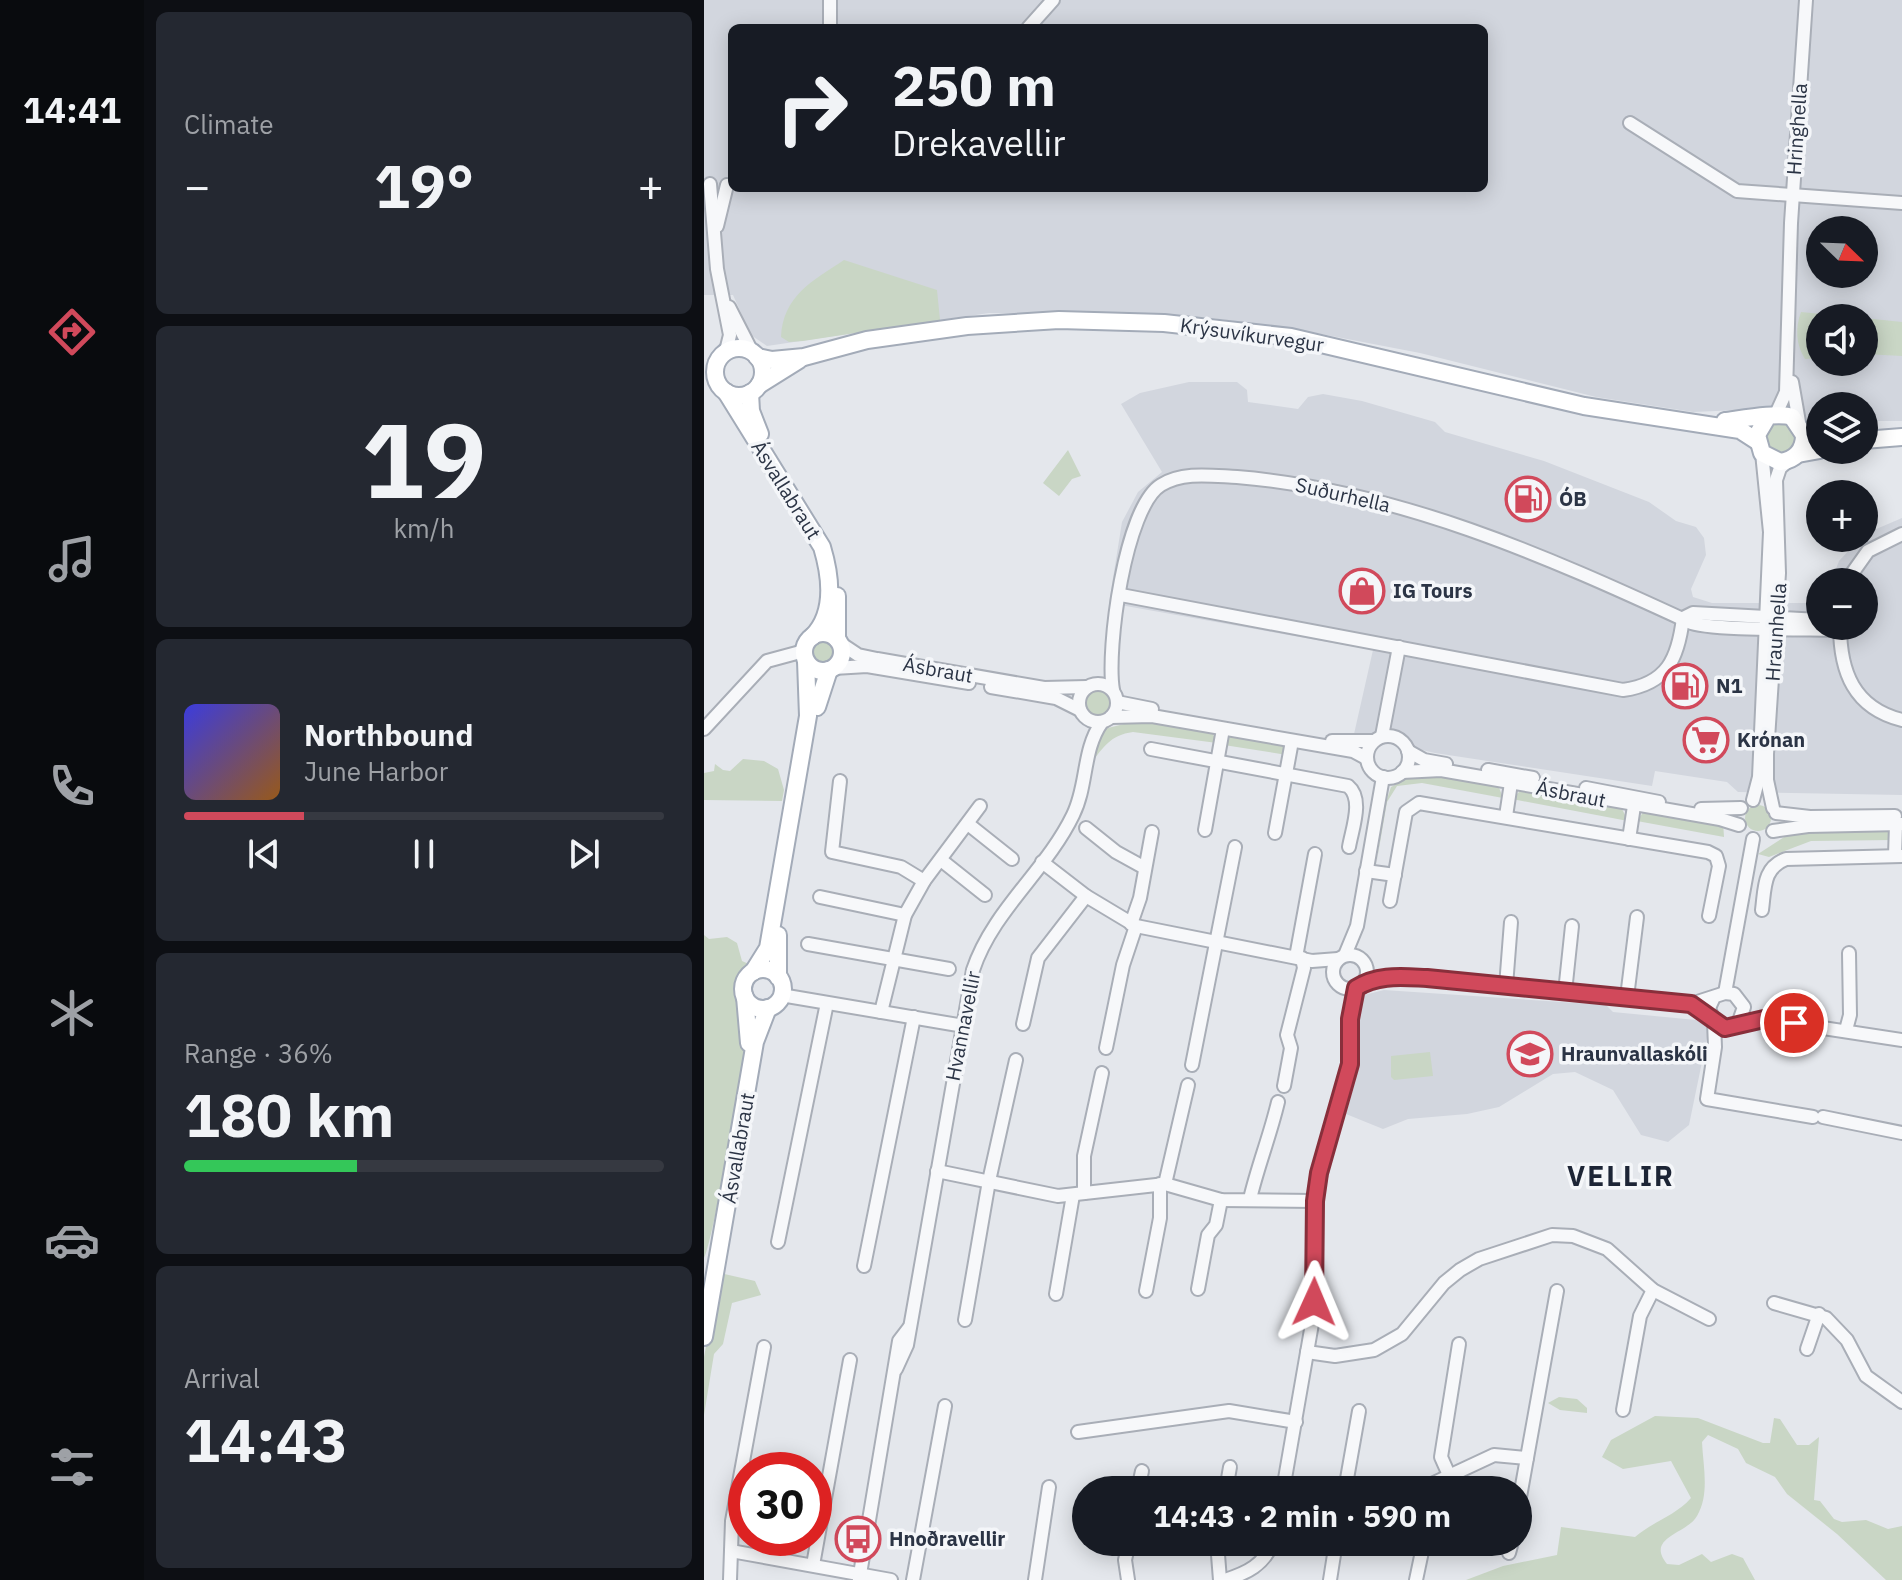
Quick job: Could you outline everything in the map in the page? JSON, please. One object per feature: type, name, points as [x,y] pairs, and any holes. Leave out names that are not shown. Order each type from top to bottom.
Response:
[{"type":"main road","name":"Krýsuvíkurvegur","points":[[755,354],[772,360],[804,357],[867,340],[967,326],[1059,320],[1164,323],[1291,337],[1571,404],[1740,430],[1759,447]]},
{"type":"main road","points":[[738,348],[755,354],[762,371],[754,389],[738,396],[716,386],[716,360],[738,348]]},
{"type":"main road","name":"Krýsuvíkurvegur","points":[[754,389],[804,357]]},
{"type":"main road","name":"Ásvallabraut","points":[[716,386],[822,547],[828,571],[827,610],[823,625],[807,650],[808,716],[768,948],[753,972]]},
{"type":"main road","name":"Ásvallabraut","points":[[754,389],[751,411],[761,435],[827,541],[835,570],[839,641]]},
{"type":"main road","points":[[1806,430],[1788,415],[1772,416],[1759,428],[1759,447],[1774,461],[1806,454]]},
{"type":"main road","name":"Krýsuvíkurvegur","points":[[1695,423],[1772,416]]},
{"type":"main road","points":[[1793,457],[1804,443],[1801,427]]},
{"type":"main road","points":[[1878,439],[1902,437]]},
{"type":"main road","points":[[778,977],[764,969],[753,972],[744,983],[745,997],[751,1005],[768,1008],[781,995],[778,977],[781,905],[819,690],[842,657],[839,641],[828,633],[807,650],[814,669],[831,669]]},
{"type":"main road","name":"Ásvallabraut","points":[[704,1292],[749,1042],[745,997]]},
{"type":"main road","name":"Ásvallabraut","points":[[704,1337],[755,1042],[768,1008]]},
{"type":"street","points":[[830,0],[830,24]]},
{"type":"street","points":[[1032,24],[1053,0]]},
{"type":"street","name":"Hringhella","points":[[1806,0],[1793,196],[1902,203]]},
{"type":"street","points":[[1630,123],[1737,191],[1793,196],[1785,398],[1772,416]]},
{"type":"street","points":[[716,360],[730,335],[717,269],[707,184],[728,184]]},
{"type":"street","points":[[714,237],[728,188]]},
{"type":"street","points":[[725,301],[755,354]]},
{"type":"street","points":[[1787,347],[1801,427]]},
{"type":"street","name":"Hraunhella","points":[[1753,800],[1759,777],[1771,622],[1770,532],[1759,447]]},
{"type":"street","name":"Hraunhella","points":[[1774,810],[1767,780],[1767,754],[1776,480],[1780,468],[1793,457]]},
{"type":"street","name":"Suðurhella","points":[[1090,686],[1110,649],[1132,530],[1145,500],[1170,480],[1217,476],[1310,487],[1461,525],[1691,623],[1771,622]]},
{"type":"street","points":[[1856,568],[1868,551],[1902,534]]},
{"type":"street","points":[[1121,595],[1623,690],[1642,688],[1665,672],[1675,656],[1683,618]]},
{"type":"street","points":[[1771,622],[1806,621]]},
{"type":"street","points":[[1771,622],[1806,625]]},
{"type":"street","points":[[1841,640],[1845,673],[1854,691],[1871,707],[1902,720]]},
{"type":"street","name":"Ásbraut","points":[[839,641],[864,657],[1044,688],[1090,686]]},
{"type":"street","points":[[1366,758],[1383,738],[1402,648]]},
{"type":"street","name":"Suðurhella","points":[[1110,649],[1115,696]]},
{"type":"street","points":[[704,729],[767,661],[807,650]]},
{"type":"street","name":"Ásbraut","points":[[831,669],[878,668],[1056,698],[1081,712]]},
{"type":"street","points":[[1101,684],[1115,696],[1336,741],[1383,738],[1408,751],[1408,763],[1402,772],[1383,777],[1371,770],[1366,758],[1353,751],[1152,716],[1091,721],[1081,712],[1080,695],[1090,686],[1101,684]]},
{"type":"street","points":[[1107,720],[1115,696]]},
{"type":"street","name":"Hvannavellir","points":[[1081,712],[1087,753]]},
{"type":"street","name":"Hvannavellir","points":[[859,1577],[899,1341],[909,1328],[973,970],[1000,916],[1042,862],[1075,812],[1087,753],[1107,720]]},
{"type":"street","points":[[1205,830],[1223,729]]},
{"type":"street","points":[[1275,833],[1292,741]]},
{"type":"street","points":[[1151,749],[1348,786],[1355,792],[1349,847]]},
{"type":"street","name":"Ásbraut","points":[[1408,751],[1435,762],[1694,809],[1741,808]]},
{"type":"street","name":"Ásbraut","points":[[1402,772],[1441,770],[1720,819],[1739,825]]},
{"type":"street","points":[[1350,1019],[1337,982],[1342,957],[1357,926],[1383,777]]},
{"type":"street","points":[[840,781],[832,852],[901,867],[924,881]]},
{"type":"street","points":[[1506,816],[1511,783]]},
{"type":"street","points":[[1753,839],[1739,825],[1741,808],[1753,800],[1766,802],[1774,810],[1810,817],[1900,821]]},
{"type":"street","points":[[1390,901],[1406,812],[1413,805],[1506,816],[1716,856],[1719,866],[1709,916]]},
{"type":"street","points":[[881,1012],[905,915],[924,881],[980,806]]},
{"type":"street","points":[[1629,839],[1634,806]]},
{"type":"street","points":[[1773,831],[1774,810]]},
{"type":"street","points":[[1753,839],[1764,838],[1773,831],[1900,821]]},
{"type":"street","points":[[1762,910],[1768,871],[1772,864],[1786,859],[1899,856],[1900,821]]},
{"type":"street","points":[[968,824],[1012,859]]},
{"type":"street","points":[[1086,828],[1116,852],[1145,868]]},
{"type":"street","points":[[1106,1048],[1152,832]]},
{"type":"street","points":[[1715,1047],[1733,1026],[1731,970],[1753,839]]},
{"type":"street","points":[[1192,1065],[1235,847]]},
{"type":"street","points":[[1284,1086],[1291,1048],[1287,1035],[1304,968],[1315,854]]},
{"type":"street","points":[[941,860],[985,895]]},
{"type":"street","points":[[1042,862],[1086,896],[1134,925],[1303,959],[1355,955],[1386,977]]},
{"type":"street","points":[[1366,871],[1395,875]]},
{"type":"street","points":[[1023,1024],[1038,958],[1086,896]]},
{"type":"street","points":[[820,897],[905,915]]},
{"type":"street","points":[[1627,997],[1637,917]]},
{"type":"street","points":[[1506,986],[1511,922]]},
{"type":"street","points":[[1286,1476],[1316,1286],[1315,1201],[1319,1173],[1350,1064],[1350,1019],[1365,965],[1357,926]]},
{"type":"street","points":[[1565,992],[1572,926]]},
{"type":"street","points":[[808,944],[949,969]]},
{"type":"street","points":[[1846,1030],[1850,1015],[1849,953]]},
{"type":"street","points":[[1303,959],[1337,982],[1360,985],[1386,977],[1691,1004],[1730,998],[1764,1019]]},
{"type":"street","points":[[781,995],[964,1026]]},
{"type":"street","points":[[1730,998],[1712,1018],[1715,1047],[1707,1099],[1902,1133]]},
{"type":"street","points":[[778,1242],[827,1003]]},
{"type":"street","points":[[1691,1004],[1712,1018],[1733,1026],[1764,1019],[1902,1040]]},
{"type":"street","points":[[864,1266],[914,1017]]},
{"type":"street","points":[[965,1320],[989,1181],[1016,1060]]},
{"type":"street","points":[[1056,1294],[1102,1073]]},
{"type":"street","points":[[1146,1291],[1160,1218],[1162,1184],[1188,1085]]},
{"type":"street","points":[[1250,1199],[1261,1149],[1270,1137],[1278,1102]]},
{"type":"street","points":[[937,1171],[1044,1194],[1078,1194],[1162,1184],[1221,1200],[1315,1201]]},
{"type":"street","points":[[1198,1289],[1208,1235],[1216,1225],[1221,1200]]},
{"type":"street","points":[[1307,1352],[1335,1356],[1374,1350],[1402,1334],[1438,1290],[1460,1270],[1479,1259],[1537,1238],[1562,1235],[1594,1242],[1607,1249],[1653,1290],[1709,1319]]},
{"type":"street","points":[[1623,1410],[1637,1326],[1653,1290]]},
{"type":"street","points":[[1524,1476],[1557,1291]]},
{"type":"street","points":[[1774,1303],[1819,1314],[1840,1330],[1866,1376],[1902,1402]]},
{"type":"street","points":[[1807,1349],[1819,1314]]},
{"type":"street","points":[[1459,1344],[1441,1457],[1449,1475],[1494,1455],[1527,1458]]},
{"type":"street","points":[[744,1452],[764,1347]]},
{"type":"street","points":[[813,1565],[850,1360]]},
{"type":"street","points":[[913,1580],[945,1406]]},
{"type":"street","points":[[1078,1432],[1229,1411],[1296,1422]]},
{"type":"street","points":[[1347,1476],[1359,1411]]},
{"type":"street","points":[[1228,1476],[1230,1467]]},
{"type":"street","points":[[1141,1476],[1142,1471]]},
{"type":"street","points":[[1035,1580],[1049,1487]]},
{"type":"street","points":[[730,1580],[731,1556]]},
{"type":"street","points":[[760,1556],[859,1577],[891,1580]]},
{"type":"street","points":[[1126,1556],[1128,1580]]},
{"type":"street","points":[[1219,1556],[1223,1580],[1245,1574],[1264,1556]]},
{"type":"street","points":[[1330,1580],[1334,1556]]},
{"type":"street","points":[[1416,1580],[1421,1556]]},
{"type":"shaded area","points":[[704,0],[1902,0],[1902,421],[1878,421],[1878,392],[1806,392],[1806,421],[1739,410],[1693,412],[1596,397],[1420,353],[1290,328],[1202,317],[989,313],[767,346],[751,335],[733,295],[704,295]]},
{"type":"shaded area","points":[[1189,382],[1237,382],[1247,390],[1248,402],[1298,409],[1308,397],[1323,394],[1362,401],[1435,422],[1445,432],[1544,461],[1649,502],[1676,521],[1696,527],[1704,538],[1706,555],[1691,589],[1693,597],[1712,603],[1806,603],[1806,640],[1878,640],[1878,568],[1836,568],[1847,552],[1878,552],[1878,528],[1902,518],[1902,795],[1738,792],[1727,782],[1655,771],[1652,786],[1435,753],[1354,734],[1373,650],[1109,603],[1122,522],[1138,492],[1162,472],[1121,404],[1140,393]]},
{"type":"shaded area","name":"Hraunvallaskóli","points":[[1384,990],[1606,1005],[1613,1012],[1696,1020],[1709,1028],[1689,1125],[1668,1142],[1641,1135],[1613,1090],[1575,1072],[1553,1074],[1499,1107],[1467,1114],[1408,1119],[1383,1129],[1346,1114],[1356,1079],[1359,1007],[1364,995]]},
{"type":"green space","points":[[844,260],[937,290],[940,320],[803,341],[789,342],[781,337],[783,323],[793,300]]},
{"type":"green space","points":[[1801,312],[1806,312],[1806,359],[1797,336]]},
{"type":"green space","points":[[1878,319],[1902,322],[1902,356],[1878,355]]},
{"type":"green space","points":[[1786,421],[1798,436],[1796,441],[1790,451],[1772,454],[1763,440],[1771,422]]},
{"type":"green space","points":[[1068,450],[1081,476],[1072,479],[1059,496],[1043,483]]},
{"type":"green space","points":[[823,639],[832,643],[836,652],[832,661],[823,665],[814,661],[810,652],[814,643]]},
{"type":"green space","points":[[1098,691],[1107,694],[1110,703],[1107,712],[1098,715],[1089,712],[1086,703],[1089,694]]},
{"type":"green space","points":[[1140,720],[1212,732],[1217,743],[1133,732],[1113,739],[1092,762],[1104,729]]},
{"type":"green space","points":[[1230,735],[1283,744],[1287,755],[1224,745]]},
{"type":"green space","points":[[743,759],[764,761],[778,769],[784,790],[782,801],[704,800],[704,773],[714,771],[715,764],[730,771]]},
{"type":"green space","points":[[1431,774],[1498,785],[1503,798],[1422,783],[1397,786],[1387,802],[1376,866],[1385,805],[1391,787],[1407,779]]},
{"type":"green space","points":[[1522,789],[1621,807],[1628,821],[1512,799]]},
{"type":"green space","points":[[1758,805],[1767,809],[1771,818],[1767,827],[1758,831],[1749,827],[1745,818],[1749,809]]},
{"type":"green space","points":[[1644,811],[1723,822],[1724,837],[1637,821]]},
{"type":"green space","points":[[1888,829],[1893,840],[1811,841],[1769,857],[1758,854],[1792,832]]},
{"type":"green space","points":[[704,935],[709,939],[727,937],[737,943],[742,961],[751,965],[743,973],[737,990],[744,1029],[744,1054],[720,1190],[704,1258]]},
{"type":"green space","points":[[1430,1052],[1433,1076],[1394,1080],[1391,1077],[1391,1056]]},
{"type":"green space","points":[[720,1273],[755,1281],[761,1295],[732,1303],[723,1344],[714,1354],[704,1415],[704,1357]]},
{"type":"green space","points":[[1559,1397],[1577,1399],[1587,1408],[1587,1413],[1560,1410],[1548,1403]]},
{"type":"green space","points":[[1655,1416],[1698,1418],[1763,1443],[1770,1443],[1774,1418],[1780,1419],[1797,1445],[1809,1445],[1819,1437],[1814,1500],[1820,1501],[1834,1519],[1842,1522],[1866,1520],[1888,1529],[1902,1526],[1902,1580],[1886,1580],[1837,1534],[1787,1494],[1775,1477],[1746,1463],[1738,1449],[1708,1435],[1702,1442],[1705,1480],[1701,1507],[1692,1522],[1664,1542],[1662,1555],[1667,1564],[1679,1565],[1702,1554],[1711,1562],[1732,1554],[1743,1558],[1755,1580],[1466,1580],[1503,1566],[1557,1555],[1561,1527],[1635,1537],[1685,1504],[1691,1498],[1671,1461],[1623,1469],[1602,1457],[1611,1440]]},
{"type":"place","name":"ÓB","points":[[1528,499]]},
{"type":"place","name":"IG Tours","points":[[1362,591]]},
{"type":"place","name":"N1","points":[[1685,686]]},
{"type":"place","name":"Krónan","points":[[1706,740]]},
{"type":"place","name":"Hraunvallaskóli","points":[[1530,1054]]},
{"type":"place","name":"Hnoðravellir","points":[[858,1539]]},
{"type":"district","name":"VELLIR","points":[[1621,1176]]},
{"type":"route","points":[[1314,1302],[1315,1201],[1319,1173],[1346,1086],[1350,1064],[1350,1019],[1356,988],[1364,983],[1386,977],[1427,978],[1691,1004],[1725,1028],[1764,1019],[1794,1023]]}]
